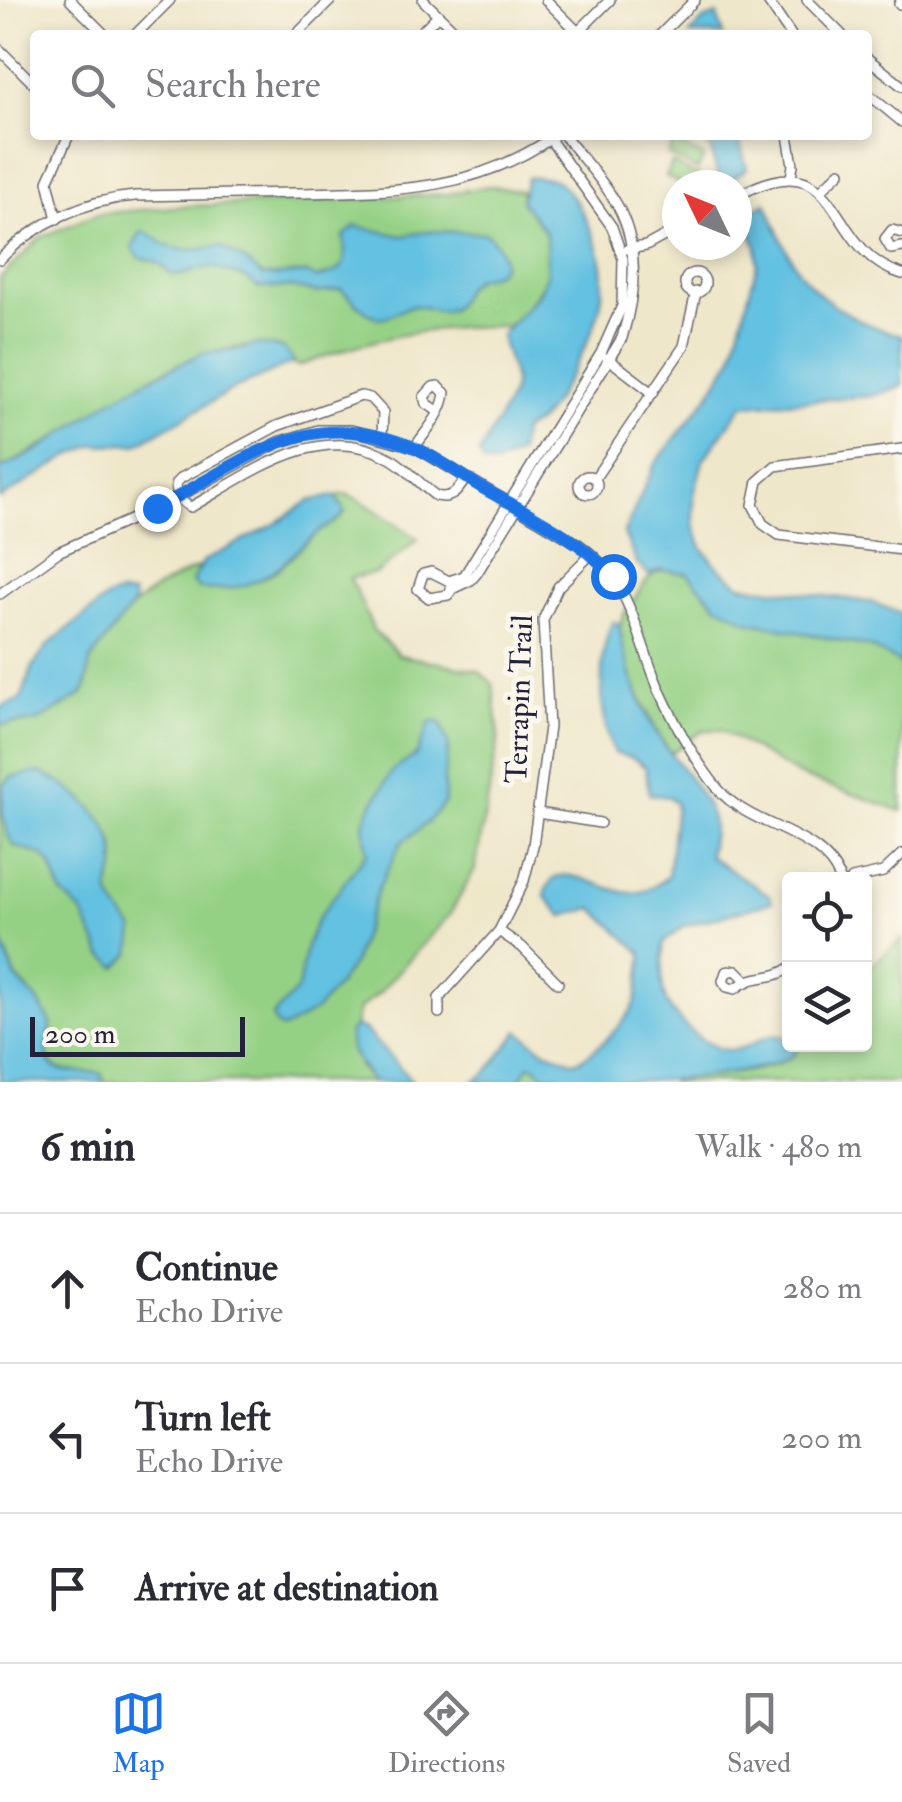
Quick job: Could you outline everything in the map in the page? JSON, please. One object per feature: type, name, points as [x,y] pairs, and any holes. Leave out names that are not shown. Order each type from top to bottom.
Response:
[{"type":"street","points":[[70,0],[100,30]]},
{"type":"street","points":[[140,30],[170,0]]},
{"type":"street","points":[[301,30],[331,0]]},
{"type":"street","points":[[424,0],[454,30]]},
{"type":"street","points":[[546,0],[572,30]]},
{"type":"street","points":[[580,30],[610,0]]},
{"type":"street","points":[[665,30],[695,0]]},
{"type":"street","points":[[767,0],[788,30]]},
{"type":"street","points":[[807,0],[837,30]]},
{"type":"street","points":[[423,30],[438,14]]},
{"type":"street","points":[[0,50],[30,80]]},
{"type":"street","points":[[872,62],[902,86]]},
{"type":"street","points":[[872,97],[902,122]]},
{"type":"street","points":[[56,219],[48,181],[67,140]]},
{"type":"street","points":[[0,259],[31,232],[91,203],[135,196],[394,191],[438,186],[502,166],[544,140]]},
{"type":"street","points":[[554,140],[605,214],[620,250],[625,284],[622,306],[605,357]]},
{"type":"street","points":[[451,585],[464,576],[515,506],[605,357],[622,338],[630,311],[635,276],[632,248],[614,200],[568,140]]},
{"type":"street","points":[[789,140],[792,177]]},
{"type":"street","points":[[820,191],[840,172]]},
{"type":"street","points":[[752,188],[768,180],[792,177],[820,191],[861,248],[902,274]]},
{"type":"street","points":[[902,234],[896,230],[884,239],[888,248],[902,246]]},
{"type":"street","points":[[620,250],[646,246],[662,237]]},
{"type":"street","points":[[878,262],[888,248]]},
{"type":"street","points":[[595,478],[684,346],[696,292]]},
{"type":"street","points":[[605,357],[653,393]]},
{"type":"street","points":[[382,436],[382,412],[370,398],[361,396],[277,426],[181,478],[176,487],[179,496],[192,507],[287,455],[334,444],[365,448],[389,457],[441,498],[455,494],[466,478]]},
{"type":"street","points":[[414,447],[438,412]]},
{"type":"street","points":[[0,594],[58,552],[297,435],[335,429],[382,436],[414,447],[591,554],[622,590],[660,690],[717,788],[733,805],[820,852],[837,872]]},
{"type":"street","points":[[902,449],[775,466],[758,482],[753,499],[758,518],[769,531],[779,535],[902,550]]},
{"type":"street","name":"Terrapin Trail","points":[[439,1013],[439,998],[499,931],[524,881],[549,727],[543,620],[558,587],[591,554]]},
{"type":"street","points":[[538,813],[600,823]]},
{"type":"street","points":[[872,875],[882,872],[902,854]]},
{"type":"street","points":[[499,931],[558,982]]},
{"type":"street","points":[[745,979],[782,973]]},
{"type":"green space","points":[[674,142],[704,157],[697,170],[668,155]]},
{"type":"green space","points":[[488,186],[521,190],[523,202],[544,230],[549,244],[548,271],[543,283],[508,326],[404,335],[298,366],[292,364],[283,348],[244,347],[206,354],[136,386],[0,469],[0,278],[41,237],[97,214],[448,194]]},
{"type":"green space","points":[[346,494],[418,539],[377,573],[350,578],[374,631],[399,655],[479,671],[493,684],[499,737],[475,869],[450,914],[379,993],[359,1009],[349,1033],[360,1068],[372,1082],[104,1082],[101,1074],[59,1069],[48,1058],[51,1023],[16,977],[0,937],[0,725],[38,721],[81,695],[90,663],[103,641],[126,613],[153,591],[203,565],[197,571],[199,589],[268,576],[341,517],[345,512],[335,496]]},
{"type":"green space","points":[[675,569],[687,573],[705,592],[748,621],[870,647],[902,664],[902,811],[800,776],[721,730],[704,730],[671,753],[638,693],[620,628],[624,614],[649,578]]},
{"type":"green space","points":[[902,939],[902,1082],[670,1082],[765,1068],[795,1052],[872,1052],[872,965]]},
{"type":"green space","points":[[529,1065],[544,1075],[559,1075],[567,1082],[515,1082]]},
{"type":"water","points":[[717,15],[722,30],[694,30],[703,20]]},
{"type":"water","points":[[708,140],[739,140],[747,169],[716,170]]},
{"type":"water","points":[[527,178],[552,179],[564,187],[587,222],[602,266],[601,303],[581,355],[553,403],[541,419],[522,432],[519,453],[495,465],[484,463],[479,454],[513,388],[501,335],[539,294],[547,274],[546,233],[521,201]]},
{"type":"water","points":[[766,203],[794,263],[816,290],[850,315],[902,335],[902,386],[872,396],[743,405],[703,460],[694,495],[694,525],[702,548],[741,585],[871,602],[902,614],[902,664],[870,647],[748,621],[717,605],[687,573],[660,570],[649,575],[637,564],[624,533],[655,464],[709,395],[732,358],[757,264],[752,211]]},
{"type":"water","points":[[355,226],[402,236],[430,231],[485,233],[499,249],[503,261],[497,271],[472,282],[447,311],[413,306],[380,318],[341,289],[317,293],[293,287],[258,288],[248,279],[208,267],[182,275],[171,274],[159,263],[139,257],[132,248],[141,232],[176,249],[220,246],[263,276],[307,273],[317,278],[342,265],[344,236]]},
{"type":"water","points":[[256,344],[283,348],[294,362],[236,388],[137,444],[94,445],[71,455],[0,499],[0,469],[37,451],[111,400],[203,353]]},
{"type":"water","points":[[335,496],[345,512],[341,517],[264,577],[219,589],[199,589],[192,582],[204,561],[275,524],[309,501]]},
{"type":"water","points":[[133,595],[134,603],[90,661],[86,689],[81,695],[38,721],[0,725],[0,707],[21,699],[33,666],[48,645],[107,598]]},
{"type":"water","points":[[613,622],[619,623],[629,668],[646,713],[711,815],[709,856],[769,895],[772,902],[684,926],[663,943],[663,991],[669,1007],[695,1035],[717,1047],[738,1049],[764,1038],[782,1036],[782,1052],[795,1055],[745,1071],[685,1079],[567,1082],[559,1075],[544,1075],[529,1065],[515,1082],[472,1082],[486,1073],[519,1031],[545,1051],[575,1062],[610,1035],[636,1000],[642,953],[593,908],[563,916],[545,896],[550,883],[558,877],[581,878],[633,893],[648,890],[668,876],[676,804],[669,797],[649,794],[646,768],[633,758],[614,753],[605,724],[602,688]]},
{"type":"water","points":[[430,722],[441,723],[449,746],[445,802],[427,823],[401,843],[378,889],[354,961],[338,985],[316,1010],[284,1029],[278,1027],[272,1017],[298,989],[306,946],[318,918],[367,853],[367,814],[392,771],[416,755]]},
{"type":"water","points":[[40,772],[81,798],[111,836],[115,867],[110,894],[134,930],[131,953],[117,967],[102,955],[82,912],[62,894],[50,863],[42,855],[15,846],[9,838],[2,812],[3,785],[11,777]]},
{"type":"water","points":[[0,937],[15,977],[37,1000],[51,1023],[47,1048],[52,1065],[67,1071],[101,1074],[104,1082],[0,1082]]},
{"type":"water","points":[[355,1026],[365,1030],[413,1082],[372,1082],[351,1051],[349,1033]]},
{"type":"route","points":[[157,508],[279,442],[318,430],[352,430],[414,447],[436,458],[580,546],[613,576]]}]
